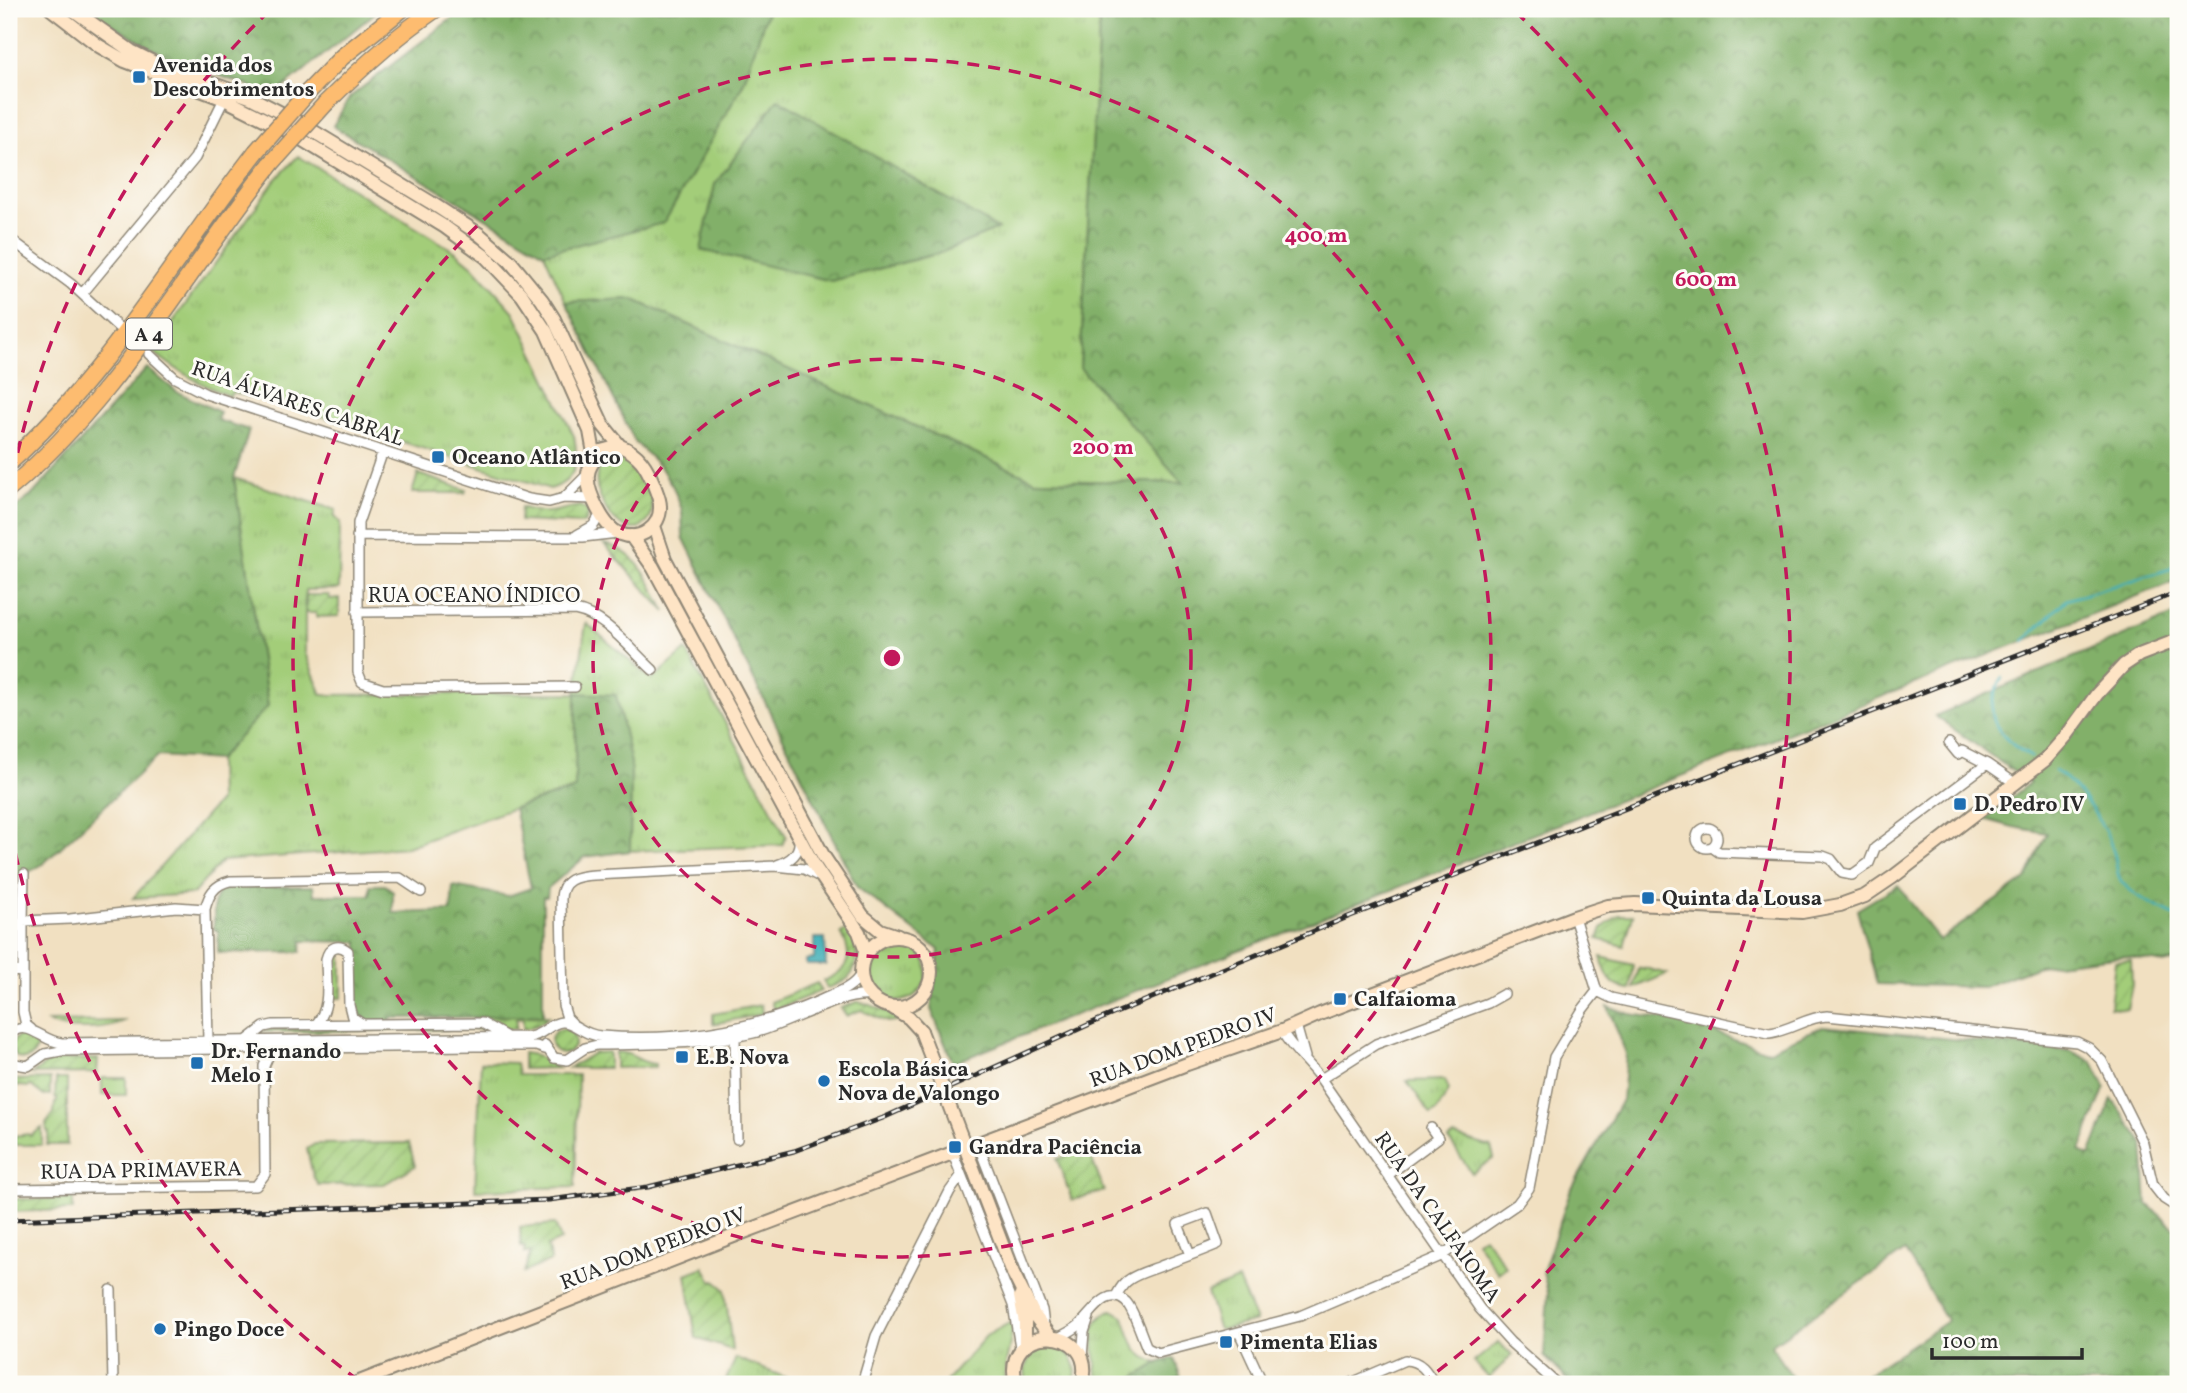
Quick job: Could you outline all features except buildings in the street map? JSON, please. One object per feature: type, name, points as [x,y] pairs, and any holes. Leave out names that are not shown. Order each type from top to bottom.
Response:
[{"type":"highway","name":"A 4","points":[[9,463],[59,414],[104,359],[256,152],[342,57],[402,9]]},
{"type":"highway","name":"A 4","points":[[9,489],[60,440],[111,383],[271,164],[367,62],[436,9]]},
{"type":"main road","points":[[51,9],[99,46],[125,61],[293,119],[454,216],[497,249],[526,279],[548,309],[603,425],[620,446],[643,462],[650,476],[660,505],[659,518],[646,532],[624,535]]},
{"type":"main road","points":[[72,9],[131,51],[226,94],[414,207],[470,244],[522,295],[546,331],[590,431],[595,459]]},
{"type":"main road","points":[[620,446],[606,449],[595,459],[588,474],[601,514],[609,527],[624,535],[653,566],[799,836],[801,851],[859,932],[865,948],[861,974],[863,986],[878,1003],[909,1018],[921,1031],[1018,1286],[1025,1322],[1023,1348],[1014,1369],[1016,1384]]},
{"type":"main road","points":[[654,526],[665,559],[820,850],[863,916],[880,930],[920,945],[927,954],[932,965],[932,978],[928,989],[912,1005],[893,1008]]},
{"type":"main road","name":"RUA DOM PEDRO IV","points":[[354,1384],[739,1234],[1608,906],[1634,904],[1802,912],[1840,905],[1864,896],[1893,877],[2045,760],[2116,673],[2139,655],[2178,640]]},
{"type":"main road","points":[[864,958],[875,943],[898,936]]},
{"type":"main road","points":[[921,1031],[923,996]]},
{"type":"main road","points":[[1018,1286],[1051,1334],[1075,1348],[1082,1360],[1082,1384]]},
{"type":"main road","points":[[1023,1348],[1037,1338],[1051,1334]]},
{"type":"street","points":[[82,294],[195,158],[226,94]]},
{"type":"street","points":[[9,238],[82,294],[118,327]]},
{"type":"street","name":"RUA ÁLVARES CABRAL","points":[[149,354],[175,378],[205,394],[529,499],[549,502],[564,498],[594,499]]},
{"type":"street","points":[[383,451],[358,523],[358,672],[362,682],[374,687],[575,687]]},
{"type":"street","points":[[564,498],[588,474]]},
{"type":"street","points":[[575,535],[593,526],[601,514]]},
{"type":"street","points":[[357,536],[624,535]]},
{"type":"street","name":"RUA OCEANO ÍNDICO","points":[[357,612],[587,612],[600,620],[653,670]]},
{"type":"street","points":[[1949,743],[1958,754],[1962,751],[2016,784]]},
{"type":"street","points":[[1712,847],[1719,852],[1823,856],[1831,859],[1842,873],[1852,875],[1869,863],[1875,848],[1987,764]]},
{"type":"street","points":[[776,866],[801,851],[820,850]]},
{"type":"street","points":[[578,1054],[582,1042],[576,1027],[567,1018],[563,1005],[561,902],[563,888],[571,879],[578,876],[776,866],[804,869],[821,878]]},
{"type":"street","points":[[24,874],[23,1012],[26,1025],[40,1037],[62,1043],[536,1036],[564,1022],[602,1037],[706,1033],[743,1027],[783,1016],[850,986],[861,974]]},
{"type":"street","points":[[208,1041],[205,909],[208,895],[219,884],[230,880],[400,878],[421,892]]},
{"type":"street","points":[[9,933],[23,921],[70,919],[151,909],[205,909]]},
{"type":"street","points":[[1574,917],[1597,991],[1611,998],[1769,1033],[1780,1032],[1816,1017],[1827,1016],[2077,1042],[2090,1048],[2102,1061],[2143,1143],[2153,1185],[2164,1199],[2178,1208]]},
{"type":"street","points":[[315,1025],[326,1007],[326,959],[332,947],[338,946],[348,951],[350,959],[349,1005],[352,1017],[357,1022],[366,1024]]},
{"type":"street","points":[[9,972],[23,971]]},
{"type":"street","points":[[978,1144],[1051,1334],[1076,1328],[1099,1303],[1109,1296],[1116,1296],[1127,1303],[1147,1348],[1158,1353],[1300,1316],[1441,1256],[1517,1204],[1529,1188],[1554,1057],[1597,991]]},
{"type":"street","points":[[1321,1079],[1376,1044],[1488,1003],[1504,994]]},
{"type":"street","points":[[563,1005],[544,1042],[549,1054],[561,1060],[573,1058],[585,1048],[597,1045],[697,1043],[735,1037],[778,1026],[851,997],[870,996]]},
{"type":"street","points":[[11,1033],[18,1026],[23,1012]]},
{"type":"street","points":[[246,1041],[264,1027],[366,1024],[482,1023],[506,1037]]},
{"type":"street","name":"RUA DA CALFAIOMA","points":[[1296,1025],[1305,1058]]},
{"type":"street","points":[[11,1033],[25,1028],[31,1029]]},
{"type":"street","name":"RUA DA CALFAIOMA","points":[[1282,1031],[1321,1079],[1441,1256],[1493,1324],[1557,1384]]},
{"type":"street","points":[[38,1060],[43,1049],[40,1037]]},
{"type":"street","points":[[735,1037],[737,1139]]},
{"type":"street","points":[[9,1060],[27,1066],[45,1054],[61,1051],[527,1046],[545,1049]]},
{"type":"street","name":"RUA DA PRIMAVERA","points":[[9,1189],[256,1186],[265,1174],[264,1066],[272,1048]]},
{"type":"street","points":[[1388,1175],[1438,1138],[1431,1128]]},
{"type":"street","points":[[953,1154],[1013,1305],[1023,1348]]},
{"type":"street","points":[[862,1384],[876,1336],[950,1191],[961,1175]]},
{"type":"street","points":[[1116,1296],[1130,1278],[1190,1255],[1218,1244],[1207,1213],[1178,1224],[1190,1255]]},
{"type":"street","points":[[111,1290],[113,1384]]},
{"type":"street","points":[[1082,1360],[1084,1332],[1090,1315]]},
{"type":"street","points":[[1240,1332],[1263,1384]]},
{"type":"street","points":[[1349,1384],[1405,1360],[1415,1361],[1427,1370],[1434,1384]]},
{"type":"green space","points":[[85,9],[380,9],[274,95],[167,57]]},
{"type":"green space","points":[[464,9],[768,9],[743,84],[664,223],[544,253],[333,126],[350,97]]},
{"type":"green space","points":[[768,9],[1100,9],[1080,368],[1184,483],[1035,480],[632,299],[566,302],[544,253],[664,222],[743,84]],"holes":[[[997,229],[940,253],[831,281]]]},
{"type":"green space","points":[[1100,9],[2178,9],[2178,580],[953,1063],[931,1009],[939,950],[857,887],[683,537],[682,510],[673,487],[661,468],[635,442],[566,302],[632,299],[1035,480],[1183,483],[1080,368]]},
{"type":"green space","points":[[778,99],[998,229],[940,253],[831,281],[701,250],[715,184]]},
{"type":"green space","points":[[298,156],[456,252],[473,266],[514,312],[574,436],[576,462],[566,481],[550,489],[318,415],[232,392],[230,396],[189,377],[152,351],[274,182]]},
{"type":"green space","points":[[147,368],[177,392],[220,412],[217,420],[249,430],[234,478],[268,706],[218,760],[158,756],[43,864],[9,881],[9,513],[32,495]]},
{"type":"green space","points":[[619,455],[636,467],[649,489],[652,513],[647,522],[638,528],[627,528],[616,521],[600,497],[598,470],[605,460]]},
{"type":"green space","points":[[418,474],[466,490],[465,493],[412,493]]},
{"type":"green space","points":[[234,478],[336,510],[334,516],[340,522],[339,589],[305,590],[305,653],[322,695],[576,693],[575,789],[407,847],[222,861],[193,894],[133,898],[219,801],[218,760],[268,705]]},
{"type":"green space","points":[[580,506],[588,511],[586,521],[582,524],[520,521],[521,507],[545,512]]},
{"type":"green space","points":[[603,543],[616,547],[635,561],[666,612]]},
{"type":"green space","points":[[306,595],[339,598],[339,616],[316,617],[316,613],[306,613]]},
{"type":"green space","points":[[2178,613],[2178,960],[2163,963],[2124,956],[2038,966],[1983,987],[1877,984],[1857,910],[1898,885],[1939,940],[2026,879],[2047,833],[1984,819],[2030,783],[1935,716]]},
{"type":"green space","points":[[586,623],[652,680],[686,650],[786,836],[782,845],[630,851],[631,763],[576,693]]},
{"type":"green space","points":[[576,693],[616,695],[631,763],[630,851],[585,857],[548,888],[547,897],[543,897],[543,1016],[391,1018],[391,1021],[367,1022],[355,1015],[353,1006],[352,977],[357,972],[358,942],[302,941],[301,952],[218,953],[218,931],[214,930],[214,902],[219,891],[231,887],[313,886],[314,895],[370,895],[370,885],[385,885],[393,891],[393,913],[451,911],[453,886],[508,896],[531,888],[514,808],[575,789]]},
{"type":"green space","points":[[1619,915],[1633,915],[1624,946],[1598,939],[1602,928]]},
{"type":"green space","points":[[850,928],[856,946],[855,967],[846,980],[827,988],[823,981],[838,973],[847,963],[848,950],[841,933]]},
{"type":"green space","points":[[897,941],[914,946],[922,954],[927,971],[922,988],[914,996],[897,1001],[880,996],[872,988],[867,971],[872,954],[880,946]]},
{"type":"green space","points":[[337,952],[342,956],[342,998],[333,998],[333,956]]},
{"type":"green space","points":[[1601,957],[1634,965],[1630,990],[1613,983]]},
{"type":"green space","points":[[2131,960],[2132,985],[2127,1009],[2110,1007],[2115,961]]},
{"type":"green space","points":[[1639,968],[1645,968],[1667,974],[1634,988]]},
{"type":"green space","points":[[817,983],[821,991],[774,1010],[771,1002]]},
{"type":"green space","points":[[857,1002],[902,1020],[887,1022],[861,1010],[846,1016],[841,1008]]},
{"type":"green space","points":[[761,1005],[762,1014],[713,1024],[713,1014]]},
{"type":"green space","points":[[1608,1007],[1630,1014],[1685,1022],[1767,1051],[1823,1026],[2071,1051],[2093,1062],[2105,1087],[2080,1151],[2090,1156],[2112,1099],[2143,1143],[2147,1204],[2178,1231],[2178,1384],[1853,1384],[1947,1321],[1905,1251],[1771,1345],[1797,1384],[1572,1384],[1544,1356],[1548,1293],[1543,1272],[1570,1192],[1622,1100],[1626,1054]]},
{"type":"green space","points":[[549,1016],[531,1028],[523,1029],[523,1019],[516,1019],[516,1029],[473,1020],[473,1017]]},
{"type":"green space","points":[[124,1021],[108,1027],[86,1029],[48,1022]]},
{"type":"green space","points":[[481,1026],[488,1029],[262,1032],[268,1029]]},
{"type":"green space","points":[[563,1029],[574,1036],[575,1041],[568,1052],[563,1053],[552,1046],[551,1041],[558,1030]]},
{"type":"green space","points":[[24,1035],[35,1042],[36,1047],[29,1058],[24,1059],[13,1052],[12,1047],[19,1036]]},
{"type":"green space","points":[[609,1052],[609,1068],[569,1068],[594,1053]]},
{"type":"green space","points":[[615,1052],[655,1064],[655,1067],[615,1068]]},
{"type":"green space","points":[[523,1053],[536,1055],[558,1068],[523,1069]]},
{"type":"green space","points":[[98,1059],[97,1073],[32,1074],[51,1061]]},
{"type":"green space","points":[[481,1062],[516,1063],[518,1075],[578,1075],[575,1187],[475,1190]]},
{"type":"green space","points":[[102,1078],[126,1078],[126,1095],[102,1095]]},
{"type":"green space","points":[[50,1079],[50,1095],[44,1096],[30,1085],[9,1085],[9,1080]]},
{"type":"green space","points":[[56,1079],[67,1079],[67,1145],[47,1145],[49,1132],[46,1124],[54,1113],[57,1102]]},
{"type":"green space","points":[[1445,1080],[1449,1090],[1437,1111],[1431,1115],[1407,1081]]},
{"type":"green space","points":[[42,1128],[42,1145],[14,1145],[14,1136],[30,1136]]},
{"type":"green space","points":[[1454,1136],[1491,1147],[1494,1158],[1472,1173],[1449,1140]]},
{"type":"green space","points":[[409,1143],[415,1166],[384,1184],[318,1185],[313,1176],[307,1149],[315,1144]]},
{"type":"green space","points":[[1088,1149],[1104,1191],[1072,1200],[1057,1159]]},
{"type":"green space","points":[[9,1199],[73,1199],[73,1210],[9,1212]]},
{"type":"green space","points":[[555,1224],[561,1240],[547,1246],[551,1261],[524,1272],[531,1252],[525,1253],[525,1247],[521,1247],[520,1227]]},
{"type":"green space","points":[[1484,1236],[1506,1267],[1498,1273],[1476,1241]]},
{"type":"green space","points":[[704,1267],[712,1281],[715,1280],[725,1290],[732,1350],[696,1338],[686,1274]]},
{"type":"green space","points":[[1238,1280],[1256,1321],[1219,1330],[1207,1292]]},
{"type":"green space","points":[[1112,1310],[1124,1317],[1139,1351],[1158,1363],[1125,1384],[1096,1384],[1094,1333],[1102,1316]]},
{"type":"green space","points":[[1013,1321],[1005,1368],[1006,1384],[944,1384],[986,1336]]},
{"type":"green space","points":[[1498,1342],[1512,1355],[1489,1378],[1474,1362]]},
{"type":"green space","points":[[1054,1346],[1070,1355],[1073,1360],[1076,1371],[1073,1384],[1028,1384],[1025,1370],[1030,1358],[1046,1347]]},
{"type":"green space","points":[[736,1358],[802,1384],[724,1384]]},
{"type":"green space","points":[[1174,1358],[1183,1384],[1125,1384],[1158,1363]]},
{"type":"water","points":[[814,938],[825,938],[826,965],[806,965],[806,960],[814,959]]},
{"type":"waterway","points":[[2024,641],[2066,600],[2170,569],[2178,561]]},
{"type":"waterway","points":[[2002,678],[1992,703],[1996,724],[2009,741],[2031,757]]},
{"type":"waterway","points":[[2055,771],[2074,786],[2098,819],[2110,842],[2119,876],[2124,884],[2146,901],[2178,917]]},
{"type":"railway","points":[[9,1220],[549,1200],[648,1187],[794,1151],[883,1118],[1101,1019],[1348,917],[2178,592]]},
{"type":"place","name":"Avenida dos Descobrimentos","points":[[139,77]]},
{"type":"place","name":"Oceano Atlântico","points":[[438,457]]},
{"type":"place","name":"D. Pedro IV","points":[[1960,804]]},
{"type":"place","name":"Quinta da Lousa","points":[[1648,898]]},
{"type":"place","name":"Calfaioma","points":[[1340,999]]},
{"type":"place","name":"E.B. Nova","points":[[682,1057]]},
{"type":"place","name":"Dr. Fernando Melo 1","points":[[197,1063]]},
{"type":"place","name":"Escola Básica Nova de Valongo","points":[[824,1081]]},
{"type":"place","name":"Gandra Paciência","points":[[955,1147]]},
{"type":"place","name":"Pingo Doce","points":[[160,1329]]},
{"type":"place","name":"Pimenta Elias","points":[[1226,1342]]}]
